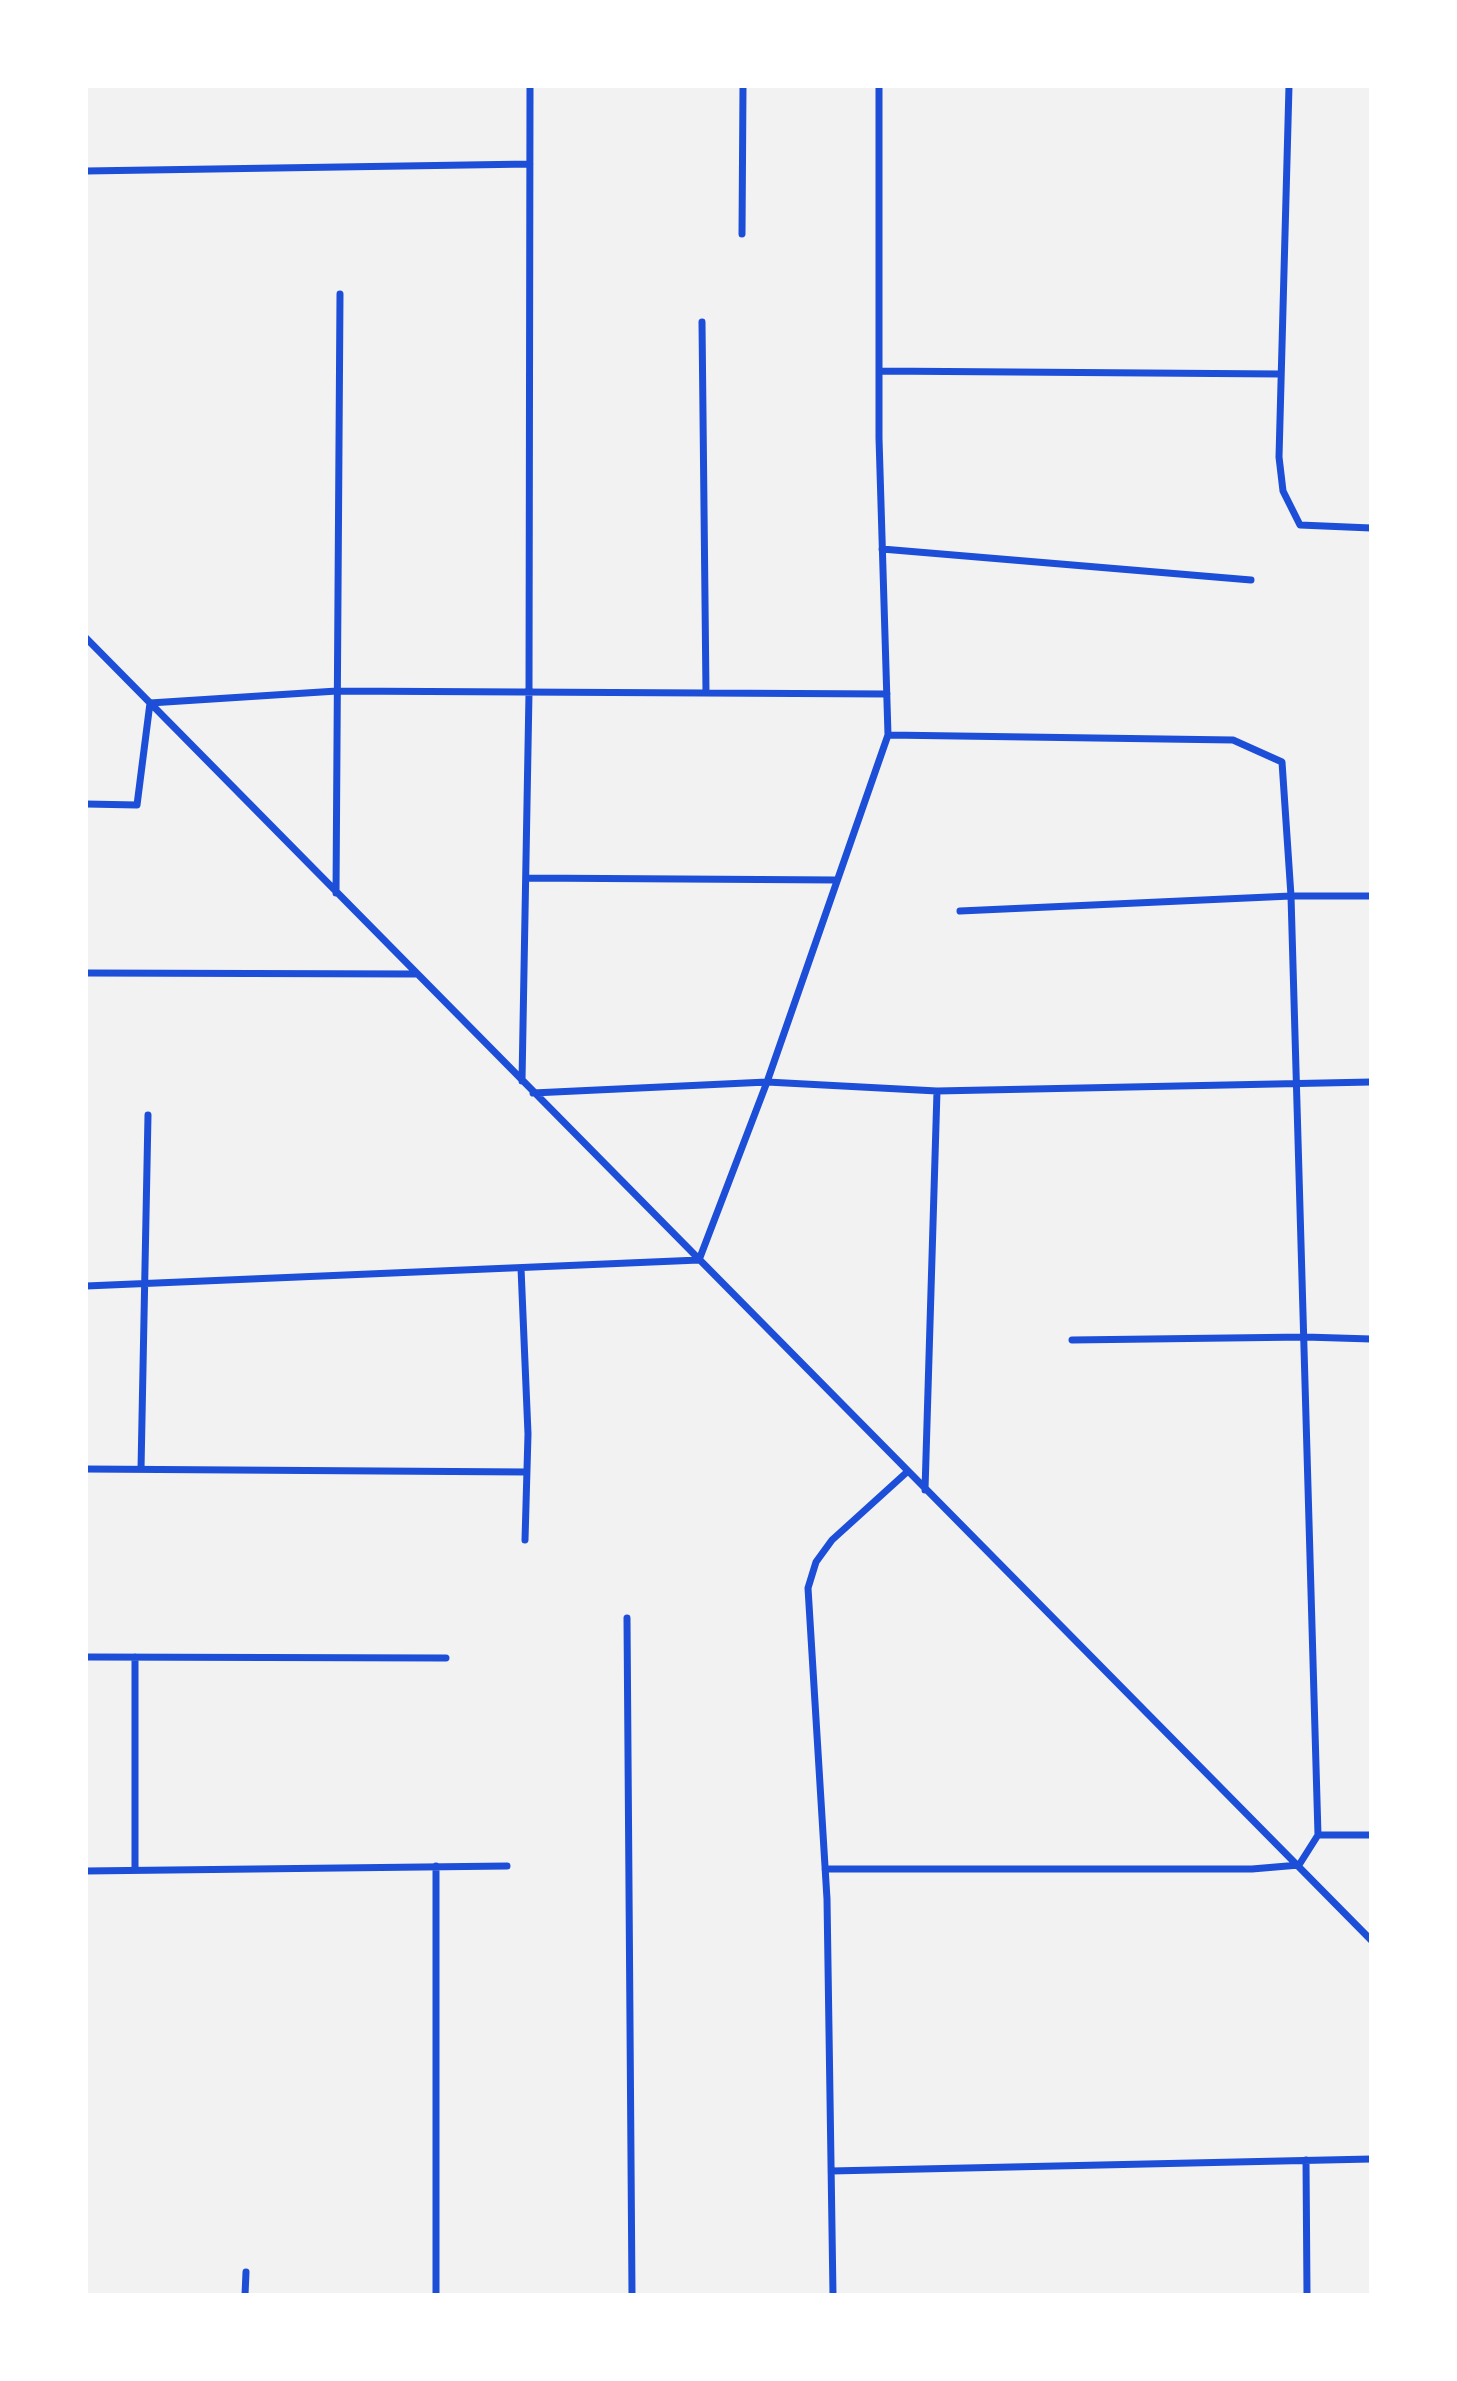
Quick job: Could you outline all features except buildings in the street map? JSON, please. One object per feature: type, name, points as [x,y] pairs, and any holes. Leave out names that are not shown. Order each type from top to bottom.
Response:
[{"type":"street","points":[[522,1081],[529,693],[530,86]]},
{"type":"street","points":[[742,234],[743,86]]},
{"type":"street","points":[[699,1260],[767,1082],[888,735],[878,371],[879,86]]},
{"type":"street","points":[[1289,86],[1279,457],[1283,491],[1300,525],[1371,528]]},
{"type":"street","points":[[86,171],[530,164]]},
{"type":"street","points":[[336,893],[340,294]]},
{"type":"street","points":[[702,321],[706,693]]},
{"type":"street","points":[[878,371],[1281,374]]},
{"type":"street","points":[[882,549],[1251,580]]},
{"type":"street","points":[[86,638],[1371,1940]]},
{"type":"street","points":[[150,703],[337,691],[887,694]]},
{"type":"street","points":[[86,804],[137,805],[150,703]]},
{"type":"street","points":[[888,735],[1233,740],[1282,762],[1291,896],[1318,1835],[1299,1866]]},
{"type":"street","points":[[526,878],[837,880]]},
{"type":"street","points":[[960,911],[1291,896],[1371,896]]},
{"type":"street","points":[[86,973],[416,974]]},
{"type":"street","points":[[533,1093],[767,1082],[937,1091],[1371,1082]]},
{"type":"street","points":[[925,1490],[937,1091]]},
{"type":"street","points":[[141,1469],[148,1115]]},
{"type":"street","points":[[86,1286],[699,1260]]},
{"type":"street","points":[[521,1268],[528,1434],[525,1539]]},
{"type":"street","points":[[1072,1340],[1305,1337],[1371,1339]]},
{"type":"street","points":[[86,1469],[526,1472]]},
{"type":"street","points":[[833,2295],[825,1869],[808,1588],[816,1562],[832,1540],[907,1472]]},
{"type":"street","points":[[627,1618],[632,2295]]},
{"type":"street","points":[[86,1657],[446,1658]]},
{"type":"street","points":[[135,1657],[135,1870]]},
{"type":"street","points":[[1318,1835],[1371,1835]]},
{"type":"street","points":[[86,1871],[507,1866]]},
{"type":"street","points":[[825,1869],[1252,1870],[1299,1866]]},
{"type":"street","points":[[436,1867],[436,2295]]},
{"type":"street","points":[[831,2171],[1371,2159]]},
{"type":"street","points":[[1306,2160],[1307,2295]]},
{"type":"street","points":[[246,2272],[246,2295]]}]
